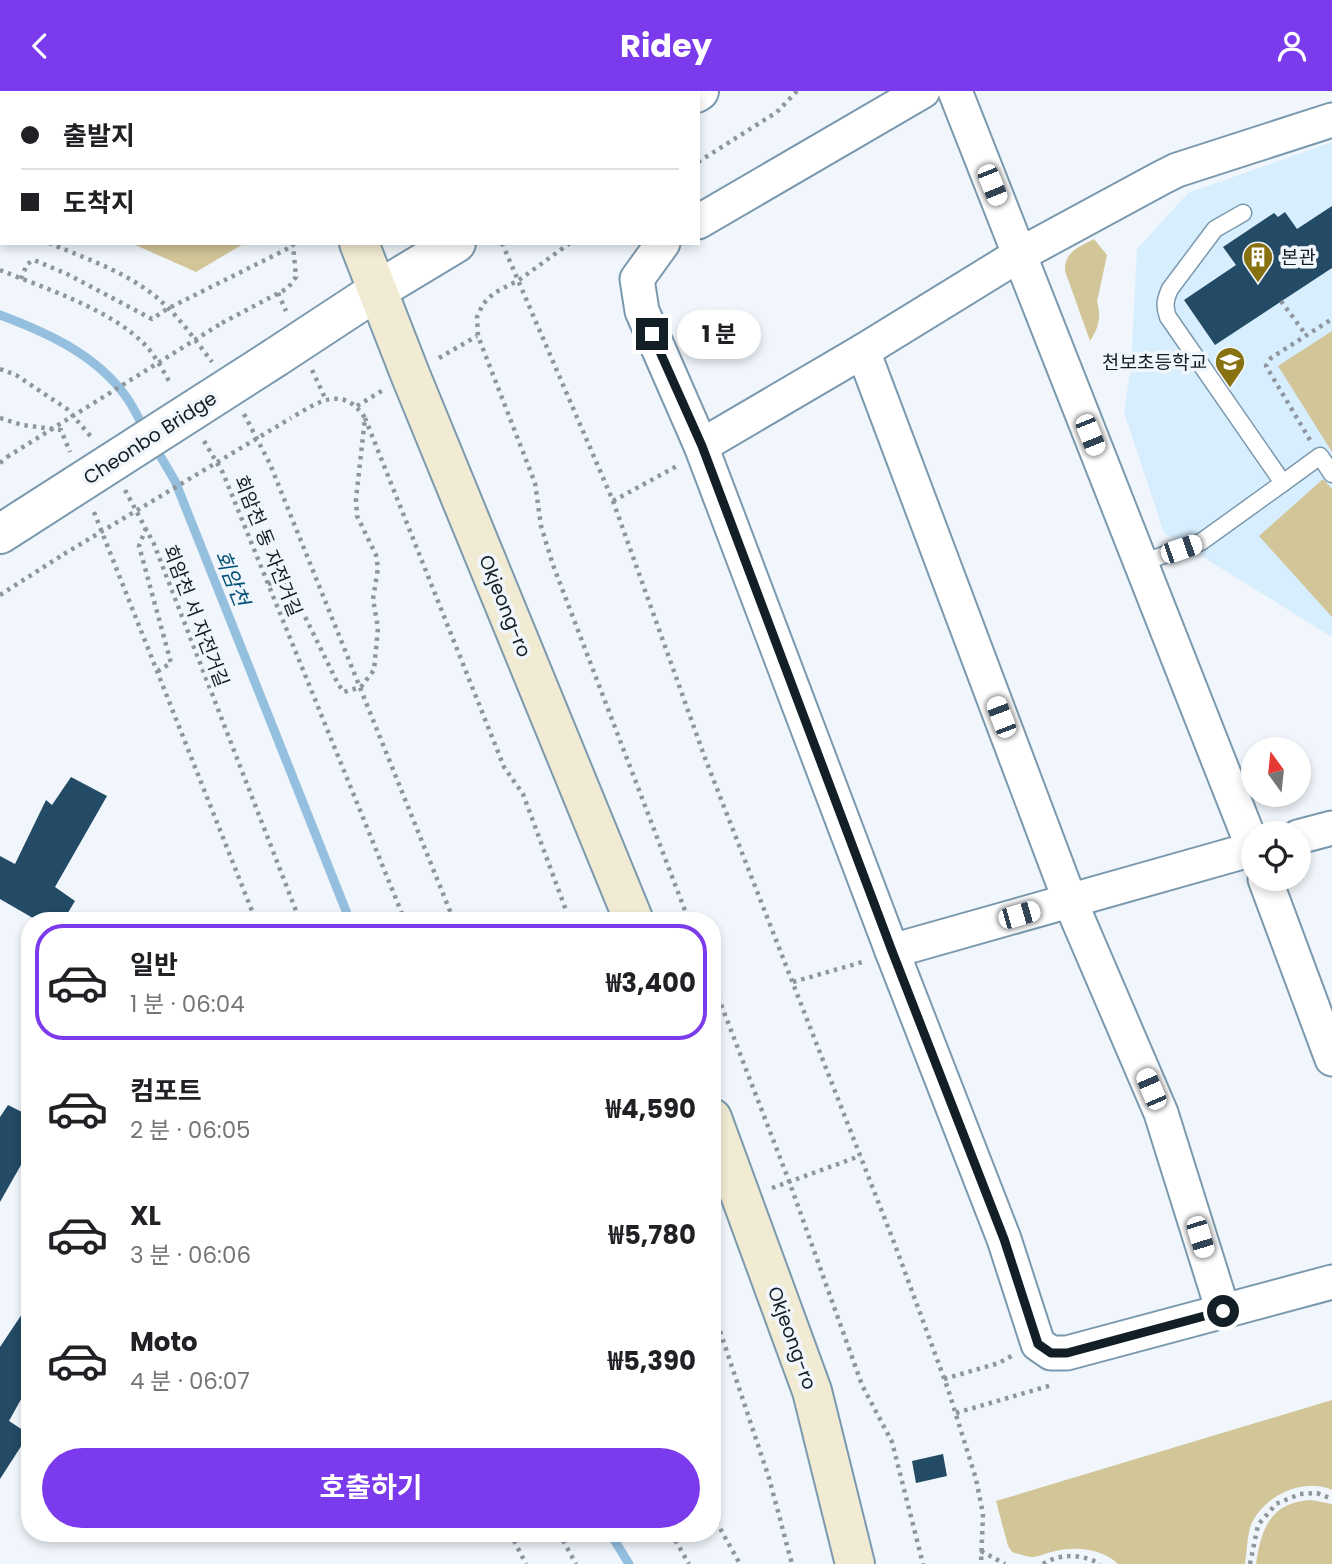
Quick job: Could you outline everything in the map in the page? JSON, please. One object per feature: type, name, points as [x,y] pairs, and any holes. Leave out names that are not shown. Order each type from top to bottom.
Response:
[{"type":"main road","name":"Okjeong-ro","points":[[360,245],[630,912]]},
{"type":"main road","name":"Okjeong-ro","points":[[721,1143],[812,1391],[855,1564]]},
{"type":"street","points":[[700,221],[923,91]]},
{"type":"street","points":[[954,91],[1242,821]]},
{"type":"street","points":[[691,455],[1019,255],[1177,170],[1332,120]]},
{"type":"street","points":[[378,290],[453,245]]},
{"type":"street","points":[[662,245],[637,279],[642,311],[691,455],[892,951],[1004,1239],[1038,1344],[1051,1353],[1067,1353],[1332,1282]]},
{"type":"street","name":"Cheonbo Bridge","points":[[12,526],[378,290]]},
{"type":"street","points":[[863,351],[1070,901],[1161,1113],[1223,1311]]},
{"type":"street","points":[[1311,834],[1332,828]]},
{"type":"street","points":[[892,951],[1241,851]]},
{"type":"street","points":[[1270,891],[1331,1054]]},
{"type":"lane","points":[[1242,213],[1215,229],[1170,289],[1165,308],[1175,328],[1283,483]]},
{"type":"lane","points":[[1141,563],[1201,543],[1320,456],[1332,474]]},
{"type":"path","points":[[700,161],[777,112],[797,91]]},
{"type":"path","points":[[55,245],[99,264],[148,290],[186,328],[216,367]]},
{"type":"path","points":[[0,463],[222,323],[288,288],[296,277],[293,245],[152,319],[67,274],[34,260],[27,264],[21,279]]},
{"type":"path","points":[[503,245],[613,501],[705,758],[948,1389],[976,1479],[983,1514],[981,1564]]},
{"type":"path","points":[[567,245],[519,281],[495,293],[483,304],[477,317],[478,336],[535,483],[541,526],[553,565],[686,912]]},
{"type":"path","points":[[0,270],[77,303],[130,333],[147,347],[173,388]]},
{"type":"path","points":[[1281,301],[1306,335]]},
{"type":"path","points":[[1320,456],[1266,370],[1271,358],[1332,319]]},
{"type":"path","points":[[0,369],[16,375],[67,409],[97,444]]},
{"type":"path","points":[[0,595],[325,398],[342,399],[357,405],[365,418],[503,767],[523,795],[567,912]]},
{"type":"path","points":[[241,409],[270,464],[450,912]]},
{"type":"path","points":[[0,418],[22,425],[61,430],[71,455]]},
{"type":"path","points":[[268,584],[284,580],[290,586],[344,692],[361,687],[374,670],[378,628],[373,599],[378,568],[376,555],[357,516],[356,499],[365,418]]},
{"type":"path","name":"회암천 동 자전거길","points":[[201,436],[223,473],[401,912]]},
{"type":"path","points":[[613,501],[691,455]]},
{"type":"path","name":"회암천 서 자전거길","points":[[122,485],[146,528],[296,912]]},
{"type":"path","points":[[91,505],[252,912]]},
{"type":"path","points":[[146,528],[139,546],[171,663],[158,671]]},
{"type":"path","points":[[721,1004],[789,1181],[862,1385],[892,1442],[923,1564]]},
{"type":"path","points":[[789,1181],[860,1156]]},
{"type":"path","points":[[721,1334],[769,1478],[792,1564]]},
{"type":"path","points":[[1250,1564],[1258,1525],[1276,1504],[1300,1494],[1317,1493],[1332,1499]]},
{"type":"path","points":[[721,1530],[740,1564]]},
{"type":"path","points":[[515,1542],[526,1564]]},
{"type":"path","points":[[564,1542],[576,1564]]},
{"type":"path","points":[[676,1542],[689,1564]]},
{"type":"path","points":[[981,1551],[1005,1564]]},
{"type":"path","points":[[1043,1564],[1068,1557],[1088,1557],[1100,1564]]},
{"type":"path","points":[[1067,1564],[1068,1557]]},
{"type":"shaded area","name":"천보초등학교","points":[[1332,142],[1332,637],[1164,533],[1124,412],[1131,366],[1137,249],[1188,193]]},
{"type":"shaded area","points":[[1094,239],[1107,255],[1097,302],[1098,322],[1090,341],[1065,271],[1065,264],[1078,248]]},
{"type":"shaded area","points":[[135,245],[242,245],[196,272]]},
{"type":"shaded area","points":[[1332,331],[1332,452],[1278,366]]},
{"type":"shaded area","points":[[1323,479],[1332,489],[1332,617],[1259,536]]},
{"type":"shaded area","points":[[1332,1400],[1332,1490],[1309,1486],[1297,1488],[1265,1505],[1251,1525],[1245,1564],[1118,1564],[1105,1555],[1089,1550],[1064,1550],[1034,1557],[1012,1552],[1008,1546],[996,1501]]},
{"type":"shaded area","points":[[1311,1500],[1332,1504],[1332,1564],[1256,1564],[1261,1539],[1270,1519],[1286,1506]]},
{"type":"building","name":"본관","points":[[1332,206],[1332,268],[1215,345],[1184,300],[1236,265],[1223,247],[1274,213],[1278,217],[1285,212],[1297,229]]},
{"type":"building","points":[[71,777],[107,796],[55,887],[75,901],[68,912],[22,912],[0,899],[0,856],[15,864],[46,800],[52,805]]},
{"type":"building","points":[[8,1105],[21,1112],[21,1165],[0,1202],[0,1117]]},
{"type":"building","points":[[21,1316],[21,1399],[9,1421],[21,1429],[21,1446],[0,1479],[0,1347]]},
{"type":"building","points":[[943,1454],[947,1476],[916,1483],[912,1461]]},
{"type":"waterway","name":"회암천","points":[[0,315],[70,347],[101,369],[127,398],[146,432]]},
{"type":"waterway","name":"회암천","points":[[155,447],[175,481],[346,912]]},
{"type":"waterway","name":"회암천","points":[[616,1542],[629,1564]]},
{"type":"place","name":"본관","points":[[1258,284]]},
{"type":"place","name":"천보초등학교","points":[[1230,389]]},
{"type":"route","points":[[652,334],[702,446],[892,951],[1004,1239],[1038,1344],[1051,1353],[1067,1353],[1223,1311]]}]
